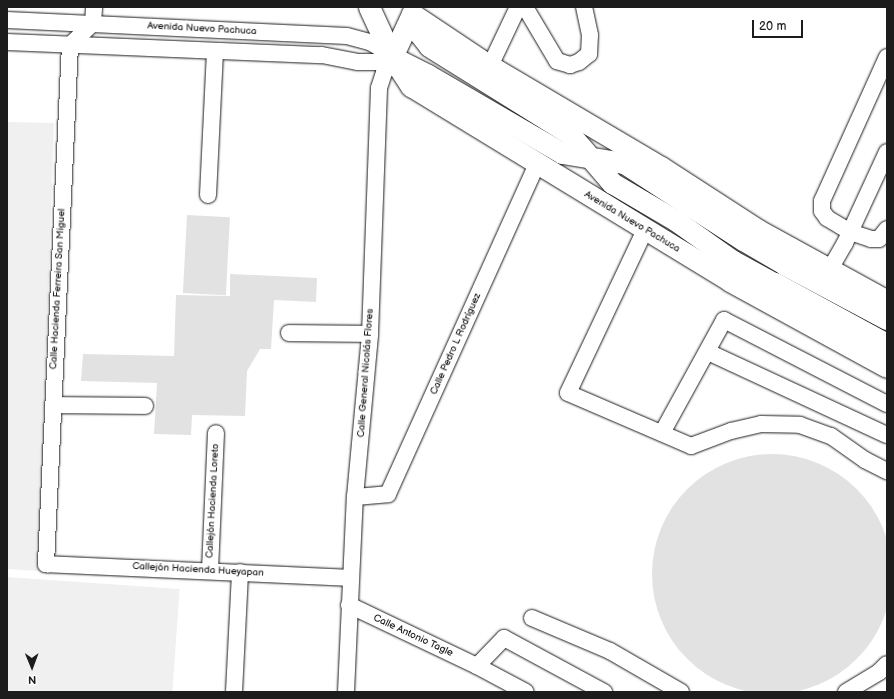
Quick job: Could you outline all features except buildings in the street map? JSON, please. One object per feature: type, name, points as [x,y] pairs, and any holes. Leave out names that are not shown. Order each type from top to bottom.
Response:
[{"type":"highway","points":[[786,265],[887,319]]},
{"type":"highway","points":[[775,284],[887,345]]},
{"type":"main road","points":[[369,7],[392,56],[428,75],[562,153],[624,163],[743,240],[786,265]]},
{"type":"main road","points":[[392,56],[410,11]]},
{"type":"main road","points":[[410,11],[490,66],[662,167],[758,230],[887,301]]},
{"type":"main road","points":[[410,11],[419,33],[429,46],[570,134],[612,183],[675,220],[733,261],[775,284]]},
{"type":"main road","name":"Avenida Nuevo Pachuca","points":[[392,56],[411,86],[730,281],[887,366]]},
{"type":"street","points":[[70,45],[93,23],[94,7]]},
{"type":"street","points":[[490,66],[518,7]]},
{"type":"street","points":[[525,7],[557,61],[570,65],[579,62],[590,54],[590,36],[584,7]]},
{"type":"street","name":"Avenida Nuevo Pachuca","points":[[7,20],[347,36],[370,42],[392,56]]},
{"type":"street","points":[[7,42],[322,56],[358,62],[379,62],[392,56]]},
{"type":"street","name":"Calle Hacienda Ferreira San Miguel","points":[[46,564],[70,45]]},
{"type":"street","points":[[208,195],[215,52]]},
{"type":"street","name":"Calle General Nicolás Flores","points":[[346,692],[350,578],[355,496],[370,334],[379,88],[392,56]]},
{"type":"street","points":[[887,57],[822,201],[822,210],[827,218],[850,232],[871,239],[879,239],[887,229]]},
{"type":"street","points":[[830,269],[850,232],[887,152]]},
{"type":"street","name":"Calle Pedro L Rodríguez","points":[[355,496],[388,494],[537,164]]},
{"type":"street","points":[[645,230],[568,393],[691,446],[731,431],[761,424],[800,425],[831,436],[865,460],[887,472]]},
{"type":"street","points":[[662,433],[708,352],[724,320],[887,404]]},
{"type":"street","points":[[289,332],[370,334]]},
{"type":"street","points":[[708,352],[887,435]]},
{"type":"street","points":[[53,405],[145,406]]},
{"type":"street","name":"Callejón Hacienda Loreto","points":[[210,570],[216,433]]},
{"type":"street","name":"Callejón Hacienda Hueyapan","points":[[46,564],[210,570],[350,578]]},
{"type":"street","points":[[234,692],[240,572]]},
{"type":"street","name":"Calle Antonio Tagle","points":[[349,605],[477,666],[526,692]]},
{"type":"street","points":[[532,618],[610,651],[681,692]]},
{"type":"street","points":[[477,666],[504,638],[604,692]]},
{"type":"street","points":[[846,692],[879,672],[887,664]]},
{"type":"shaded area","points":[[7,122],[54,123],[39,571],[7,569]]},
{"type":"shaded area","points":[[187,215],[230,217],[226,295],[183,293]]},
{"type":"shaded area","points":[[230,274],[317,278],[316,302],[274,300],[271,349],[260,349],[247,371],[245,416],[192,415],[191,435],[154,434],[157,383],[81,381],[83,354],[174,356],[176,295],[230,296]]},
{"type":"shaded area","points":[[772,454],[795,456],[818,463],[839,474],[857,489],[872,507],[883,528],[890,551],[892,574],[890,597],[883,620],[872,641],[857,659],[839,674],[818,685],[795,692],[772,694],[749,692],[726,685],[705,674],[687,659],[672,641],[661,620],[654,597],[652,574],[654,551],[661,528],[672,507],[687,489],[705,474],[726,463],[749,456]]},
{"type":"shaded area","points":[[7,577],[180,589],[172,692],[7,692]]}]
